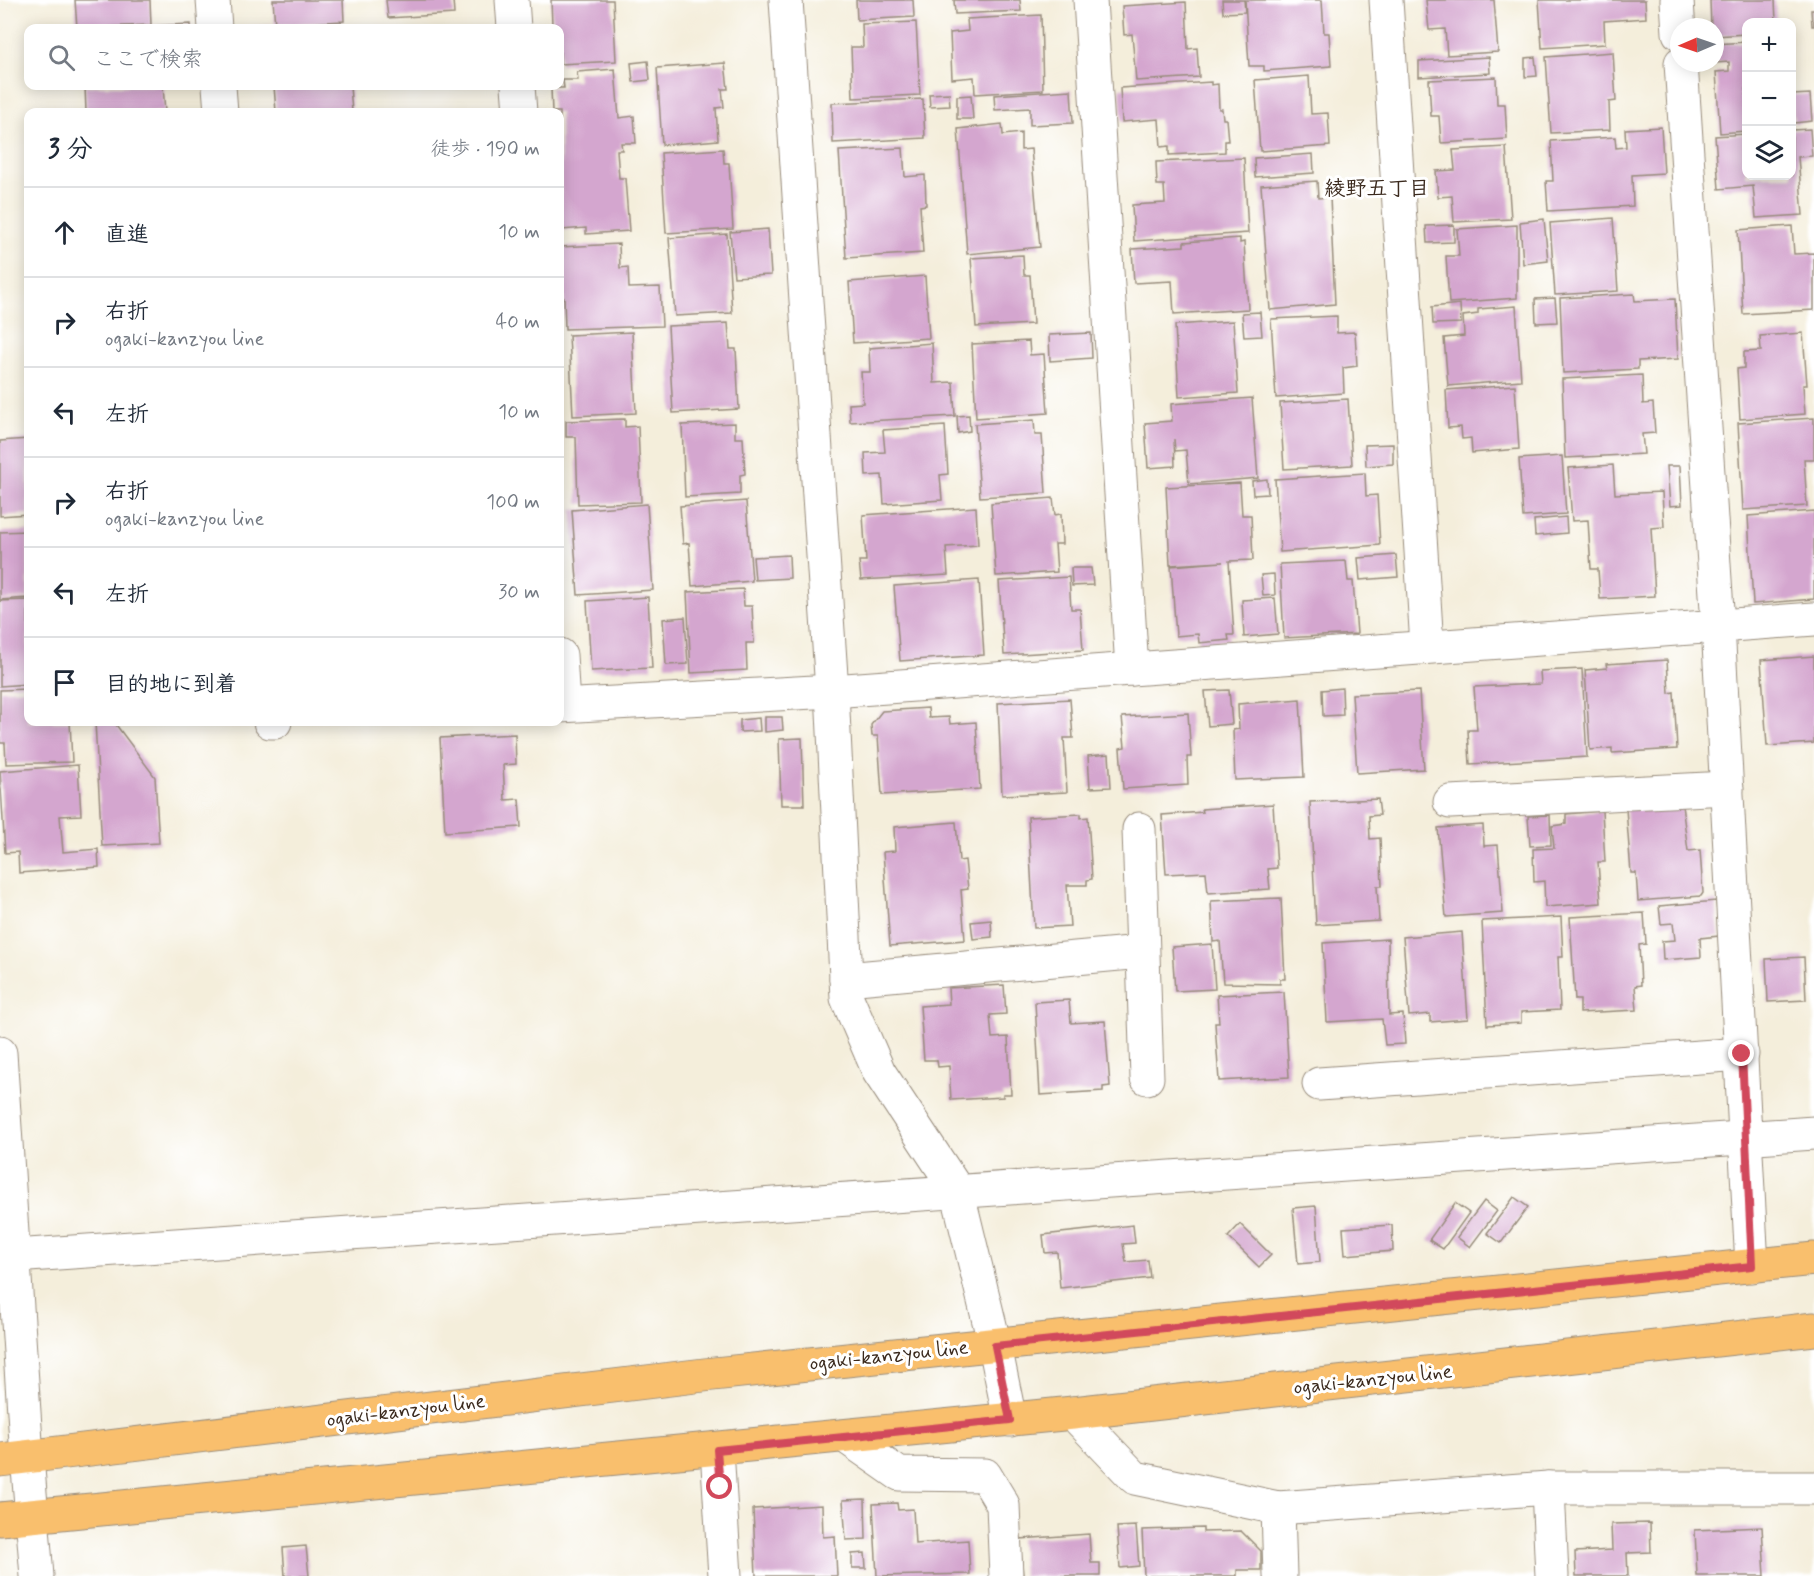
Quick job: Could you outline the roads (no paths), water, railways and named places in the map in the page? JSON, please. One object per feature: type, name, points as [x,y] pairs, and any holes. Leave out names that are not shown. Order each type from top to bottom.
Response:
[{"type":"main road","name":"ogaki-kanzyou line","points":[[13,1458],[692,1376],[1814,1259]]},
{"type":"main road","name":"ogaki-kanzyou line","points":[[0,1519],[1010,1420],[1814,1329]]},
{"type":"street","points":[[213,0],[215,24]]},
{"type":"street","points":[[512,0],[514,24]]},
{"type":"street","points":[[786,0],[832,691],[847,998],[879,1072],[957,1190],[995,1346],[1010,1420]]},
{"type":"street","points":[[1090,0],[1132,669]]},
{"type":"street","points":[[1386,0],[1427,646]]},
{"type":"street","points":[[1677,0],[1678,18]]},
{"type":"street","points":[[1682,72],[1718,625],[1752,1266]]},
{"type":"street","points":[[219,90],[221,108]]},
{"type":"street","points":[[518,90],[520,108]]},
{"type":"street","points":[[564,706],[832,691],[1814,619]]},
{"type":"street","points":[[1450,802],[1727,788]]},
{"type":"street","points":[[1139,829],[1141,952],[1147,1078]]},
{"type":"street","points":[[846,979],[1141,952]]},
{"type":"street","points":[[0,1053],[14,1256],[13,1458],[33,1516],[37,1576]]},
{"type":"street","points":[[1319,1084],[1742,1054]]},
{"type":"street","points":[[14,1256],[1814,1133]]},
{"type":"street","points":[[1073,1413],[1135,1478],[1278,1508],[1548,1488],[1814,1488]]},
{"type":"street","points":[[846,1437],[899,1474],[985,1475],[1003,1505],[1006,1576]]},
{"type":"street","points":[[717,1450],[725,1576]]},
{"type":"street","points":[[1548,1488],[1552,1576]]},
{"type":"street","points":[[1278,1508],[1280,1576]]},
{"type":"district","name":"綾野五丁目","points":[[1377,189]]}]
